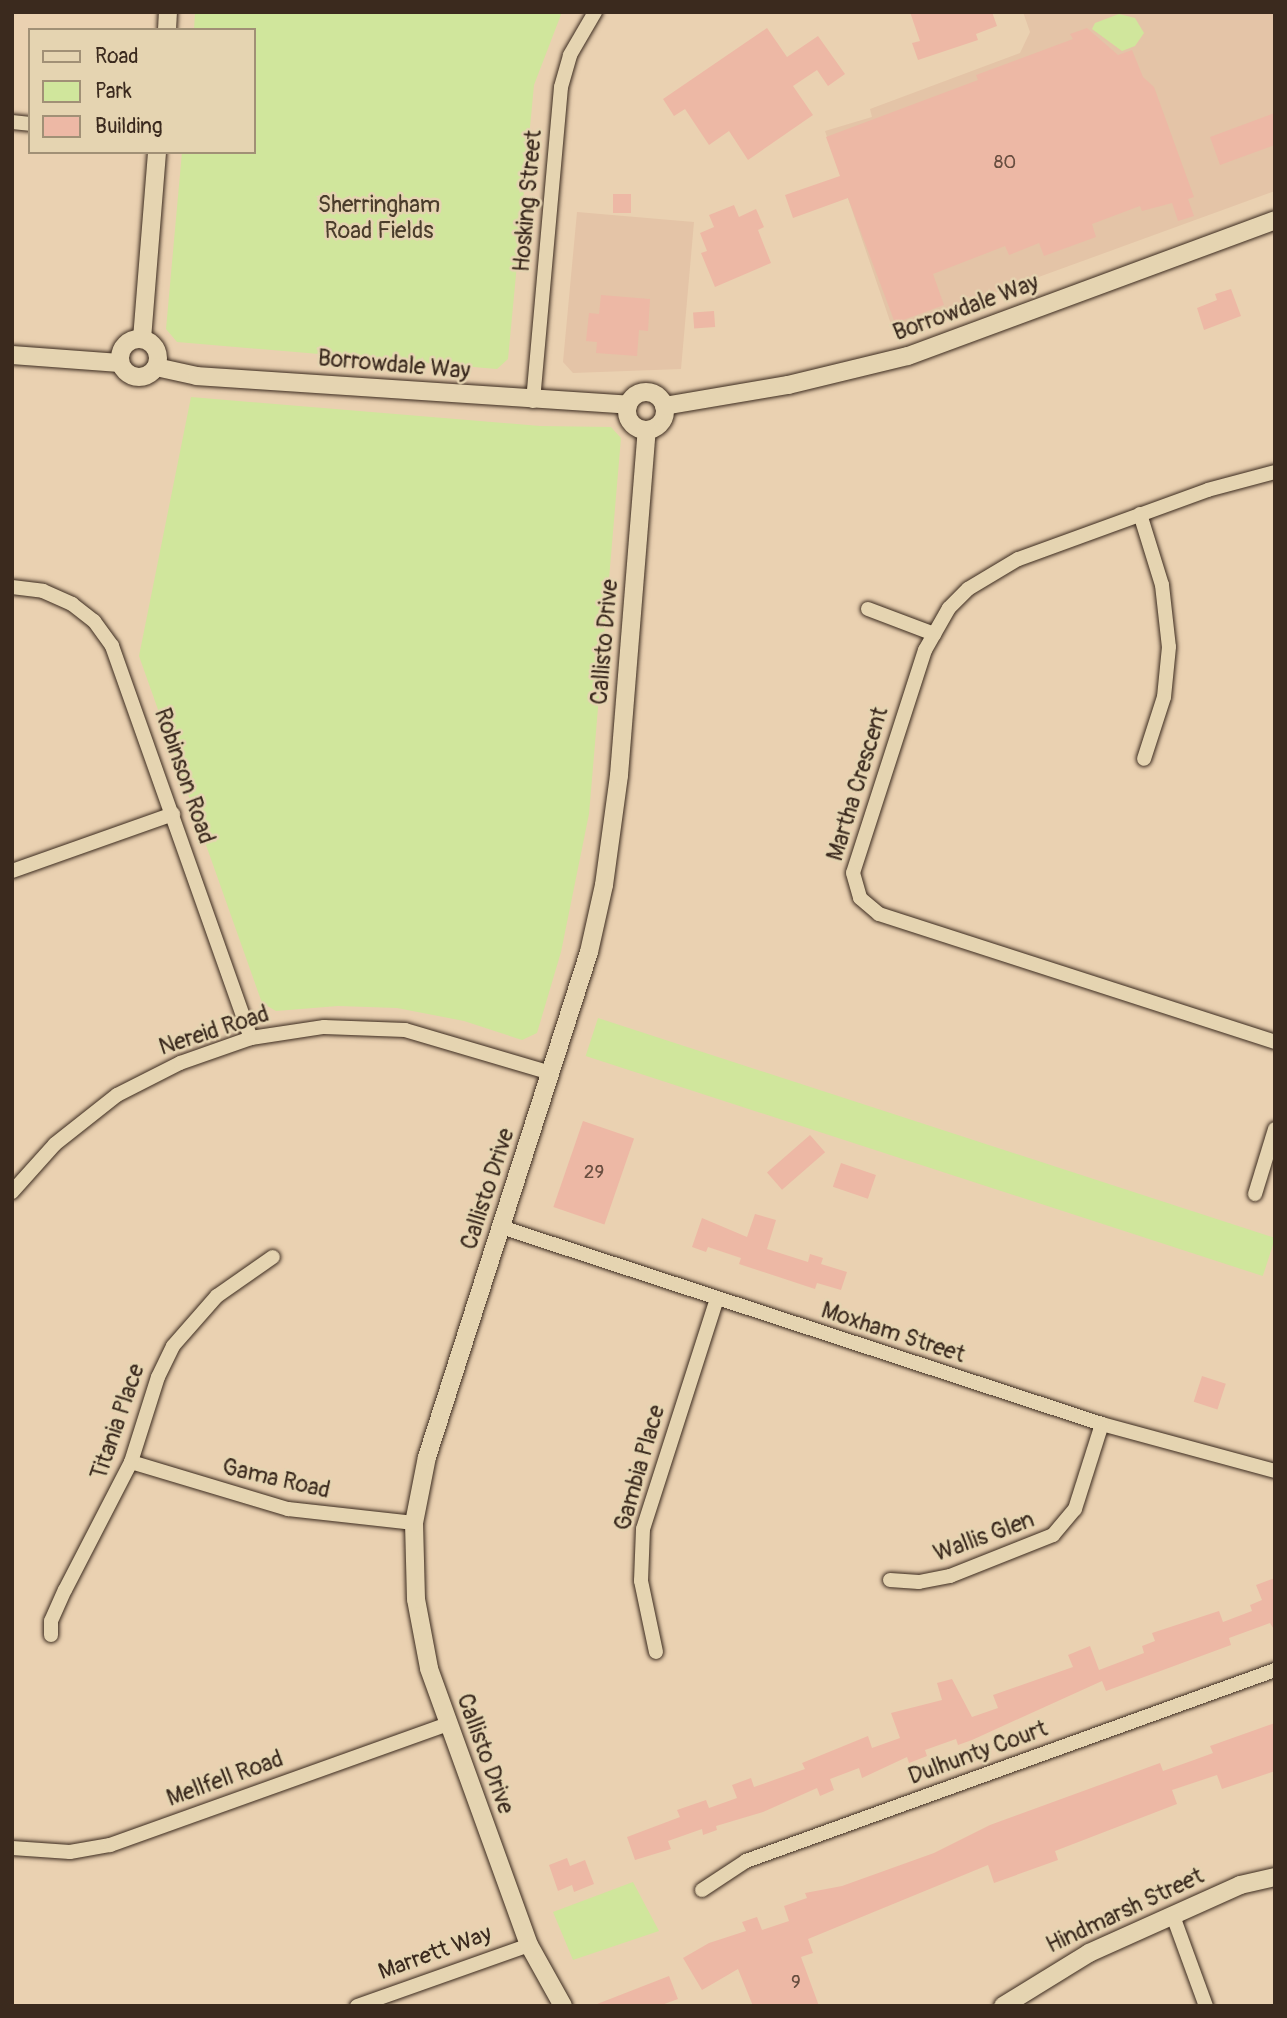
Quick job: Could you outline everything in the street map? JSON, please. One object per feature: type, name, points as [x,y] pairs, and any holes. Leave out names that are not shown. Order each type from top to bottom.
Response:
[{"type":"street","name":"Hosking Street","points":[[533,401],[561,87],[570,55],[595,12]]},
{"type":"street","points":[[142,339],[157,154]]},
{"type":"street","name":"Borrowdale Way","points":[[12,355],[120,363],[137,377],[148,375],[156,367],[197,376],[533,401],[628,405],[635,395],[647,392],[658,396],[664,406],[788,385],[908,356],[1275,220]]},
{"type":"street","points":[[120,363],[125,345],[142,339]]},
{"type":"street","points":[[142,339],[156,349],[156,367]]},
{"type":"street","points":[[628,405],[631,422],[647,430],[662,422],[664,406]]},
{"type":"street","name":"Callisto Drive","points":[[563,2006],[529,1945],[448,1724],[418,1622],[414,1523],[427,1457],[589,952],[611,837],[647,430]]},
{"type":"street","name":"Martha Crescent","points":[[1275,472],[1140,514],[991,572],[957,599],[934,634],[854,865],[860,898],[879,914],[1275,1042]]},
{"type":"street","points":[[1140,514],[1162,585],[1169,647],[1164,697],[1144,759]]},
{"type":"street","name":"Robinson Road","points":[[12,587],[59,596],[84,612],[103,632],[127,682],[251,1038]]},
{"type":"street","points":[[868,609],[934,634]]},
{"type":"street","points":[[12,871],[173,814]]},
{"type":"street","name":"Nereid Road","points":[[12,1192],[55,1144],[117,1095],[180,1063],[251,1038],[324,1027],[405,1030],[551,1073]]},
{"type":"street","points":[[1255,1194],[1275,1129]]},
{"type":"street","name":"Moxham Street","points":[[501,1227],[716,1301],[1102,1424],[1275,1471]]},
{"type":"street","name":"Titania Place","points":[[51,1635],[60,1601],[131,1462],[158,1377],[182,1332],[217,1296],[273,1257]]},
{"type":"street","name":"Gambia Place","points":[[656,1652],[641,1581],[643,1529],[716,1301]]},
{"type":"street","name":"Wallis Glen","points":[[890,1580],[919,1582],[950,1576],[1053,1535],[1075,1509],[1102,1424]]},
{"type":"street","name":"Gama Road","points":[[131,1462],[275,1506],[414,1523]]},
{"type":"street","name":"Dulhunty Court","points":[[702,1890],[746,1861],[1275,1670]]},
{"type":"street","name":"Mellfell Road","points":[[12,1848],[50,1853],[110,1845],[448,1724]]},
{"type":"street","name":"Hindmarsh Street","points":[[1003,2006],[1068,1964],[1240,1885],[1275,1877]]},
{"type":"street","points":[[1173,1916],[1206,2006]]},
{"type":"street","name":"Marrett Way","points":[[357,2006],[374,2003],[529,1945]]},
{"type":"shaded area","points":[[1023,12],[1275,12],[1275,191],[893,330],[825,131],[872,117],[870,109],[1020,53],[1030,32]]},
{"type":"shaded area","points":[[577,212],[694,222],[681,369],[573,373],[563,362]]},
{"type":"green space","name":"Sherringham Road Fields","points":[[195,12],[562,12],[534,85],[508,359],[497,369],[177,342],[166,329],[182,154],[256,154],[256,28],[194,28]]},
{"type":"green space","points":[[1119,14],[1135,18],[1144,33],[1135,46],[1122,51],[1092,29],[1095,23]]},
{"type":"green space","points":[[191,397],[540,426],[611,427],[621,438],[589,814],[561,952],[537,1033],[522,1040],[464,1021],[397,1008],[338,1006],[276,1011],[262,1003],[139,656]]},
{"type":"green space","points":[[598,1018],[1275,1238],[1263,1276],[586,1056]]},
{"type":"green space","points":[[633,1882],[659,1931],[573,1960],[553,1912]]},
{"type":"building","points":[[910,12],[992,12],[997,26],[976,34],[978,40],[918,60],[912,43],[920,41]]},
{"type":"building","points":[[767,28],[787,57],[818,36],[845,74],[828,86],[817,70],[793,86],[813,115],[748,160],[729,131],[709,145],[685,109],[674,116],[663,99]]},
{"type":"building","points":[[1087,28],[1118,55],[1132,50],[1143,77],[1154,87],[1194,197],[1188,199],[1194,216],[1178,221],[1172,203],[1142,211],[1140,206],[1092,224],[1096,237],[1044,256],[1039,243],[1009,255],[1005,246],[933,274],[944,305],[895,323],[848,198],[793,218],[785,195],[840,176],[826,137],[978,80],[976,75],[1073,39],[1070,34]]},
{"type":"building","points":[[1275,113],[1275,145],[1220,165],[1210,137]]},
{"type":"building","points":[[613,194],[631,194],[631,213],[613,213]]},
{"type":"building","points":[[734,205],[739,217],[756,209],[764,227],[758,230],[771,263],[715,287],[701,253],[707,251],[700,233],[714,227],[709,215]]},
{"type":"building","points":[[1231,289],[1241,316],[1204,330],[1197,308],[1217,300],[1215,294]]},
{"type":"building","points":[[601,295],[650,299],[648,331],[639,330],[637,356],[596,353],[597,342],[586,341],[589,313],[599,314]]},
{"type":"building","points":[[714,311],[715,327],[694,328],[693,312]]},
{"type":"building","points":[[583,1121],[634,1139],[604,1225],[553,1207]]},
{"type":"building","points":[[810,1135],[825,1152],[782,1190],[767,1172]]},
{"type":"building","points":[[841,1163],[876,1175],[868,1199],[833,1187]]},
{"type":"building","points":[[755,1214],[776,1220],[767,1249],[808,1262],[810,1254],[823,1258],[821,1264],[847,1272],[841,1290],[817,1283],[815,1289],[739,1264],[741,1258],[708,1247],[706,1252],[692,1247],[702,1218],[747,1237]]},
{"type":"building","points":[[1202,1376],[1226,1384],[1217,1409],[1194,1402]]},
{"type":"building","points":[[1275,1578],[1275,1631],[1270,1623],[1229,1638],[1231,1645],[1106,1691],[1102,1681],[972,1740],[958,1745],[956,1739],[925,1750],[927,1756],[909,1763],[907,1757],[862,1778],[859,1768],[830,1779],[834,1790],[820,1796],[817,1788],[763,1812],[716,1826],[717,1830],[703,1835],[702,1829],[668,1841],[671,1849],[635,1860],[627,1837],[680,1817],[677,1810],[706,1800],[709,1808],[737,1798],[732,1785],[751,1778],[754,1787],[805,1769],[802,1763],[868,1736],[872,1748],[900,1738],[891,1713],[942,1700],[937,1683],[952,1679],[972,1717],[998,1708],[993,1695],[1073,1667],[1068,1655],[1090,1646],[1099,1670],[1144,1653],[1142,1646],[1155,1641],[1152,1633],[1219,1611],[1223,1622],[1252,1611],[1250,1605],[1262,1600],[1256,1585]]},
{"type":"building","points":[[1275,1723],[1275,1771],[1222,1789],[1217,1775],[1172,1790],[1177,1804],[1055,1851],[1058,1860],[994,1883],[988,1865],[808,1939],[813,1953],[801,1957],[819,2006],[753,2006],[738,1969],[702,1990],[683,1958],[709,1943],[746,1931],[742,1922],[757,1917],[762,1930],[789,1921],[784,1906],[807,1898],[805,1893],[842,1886],[934,1853],[990,1825],[1160,1763],[1163,1771],[1194,1760],[1213,1753],[1210,1746]]},
{"type":"building","points":[[567,1858],[570,1866],[585,1860],[594,1884],[574,1892],[572,1885],[558,1891],[549,1865]]},
{"type":"building","points":[[669,1976],[678,1999],[659,2006],[592,2006]]}]
